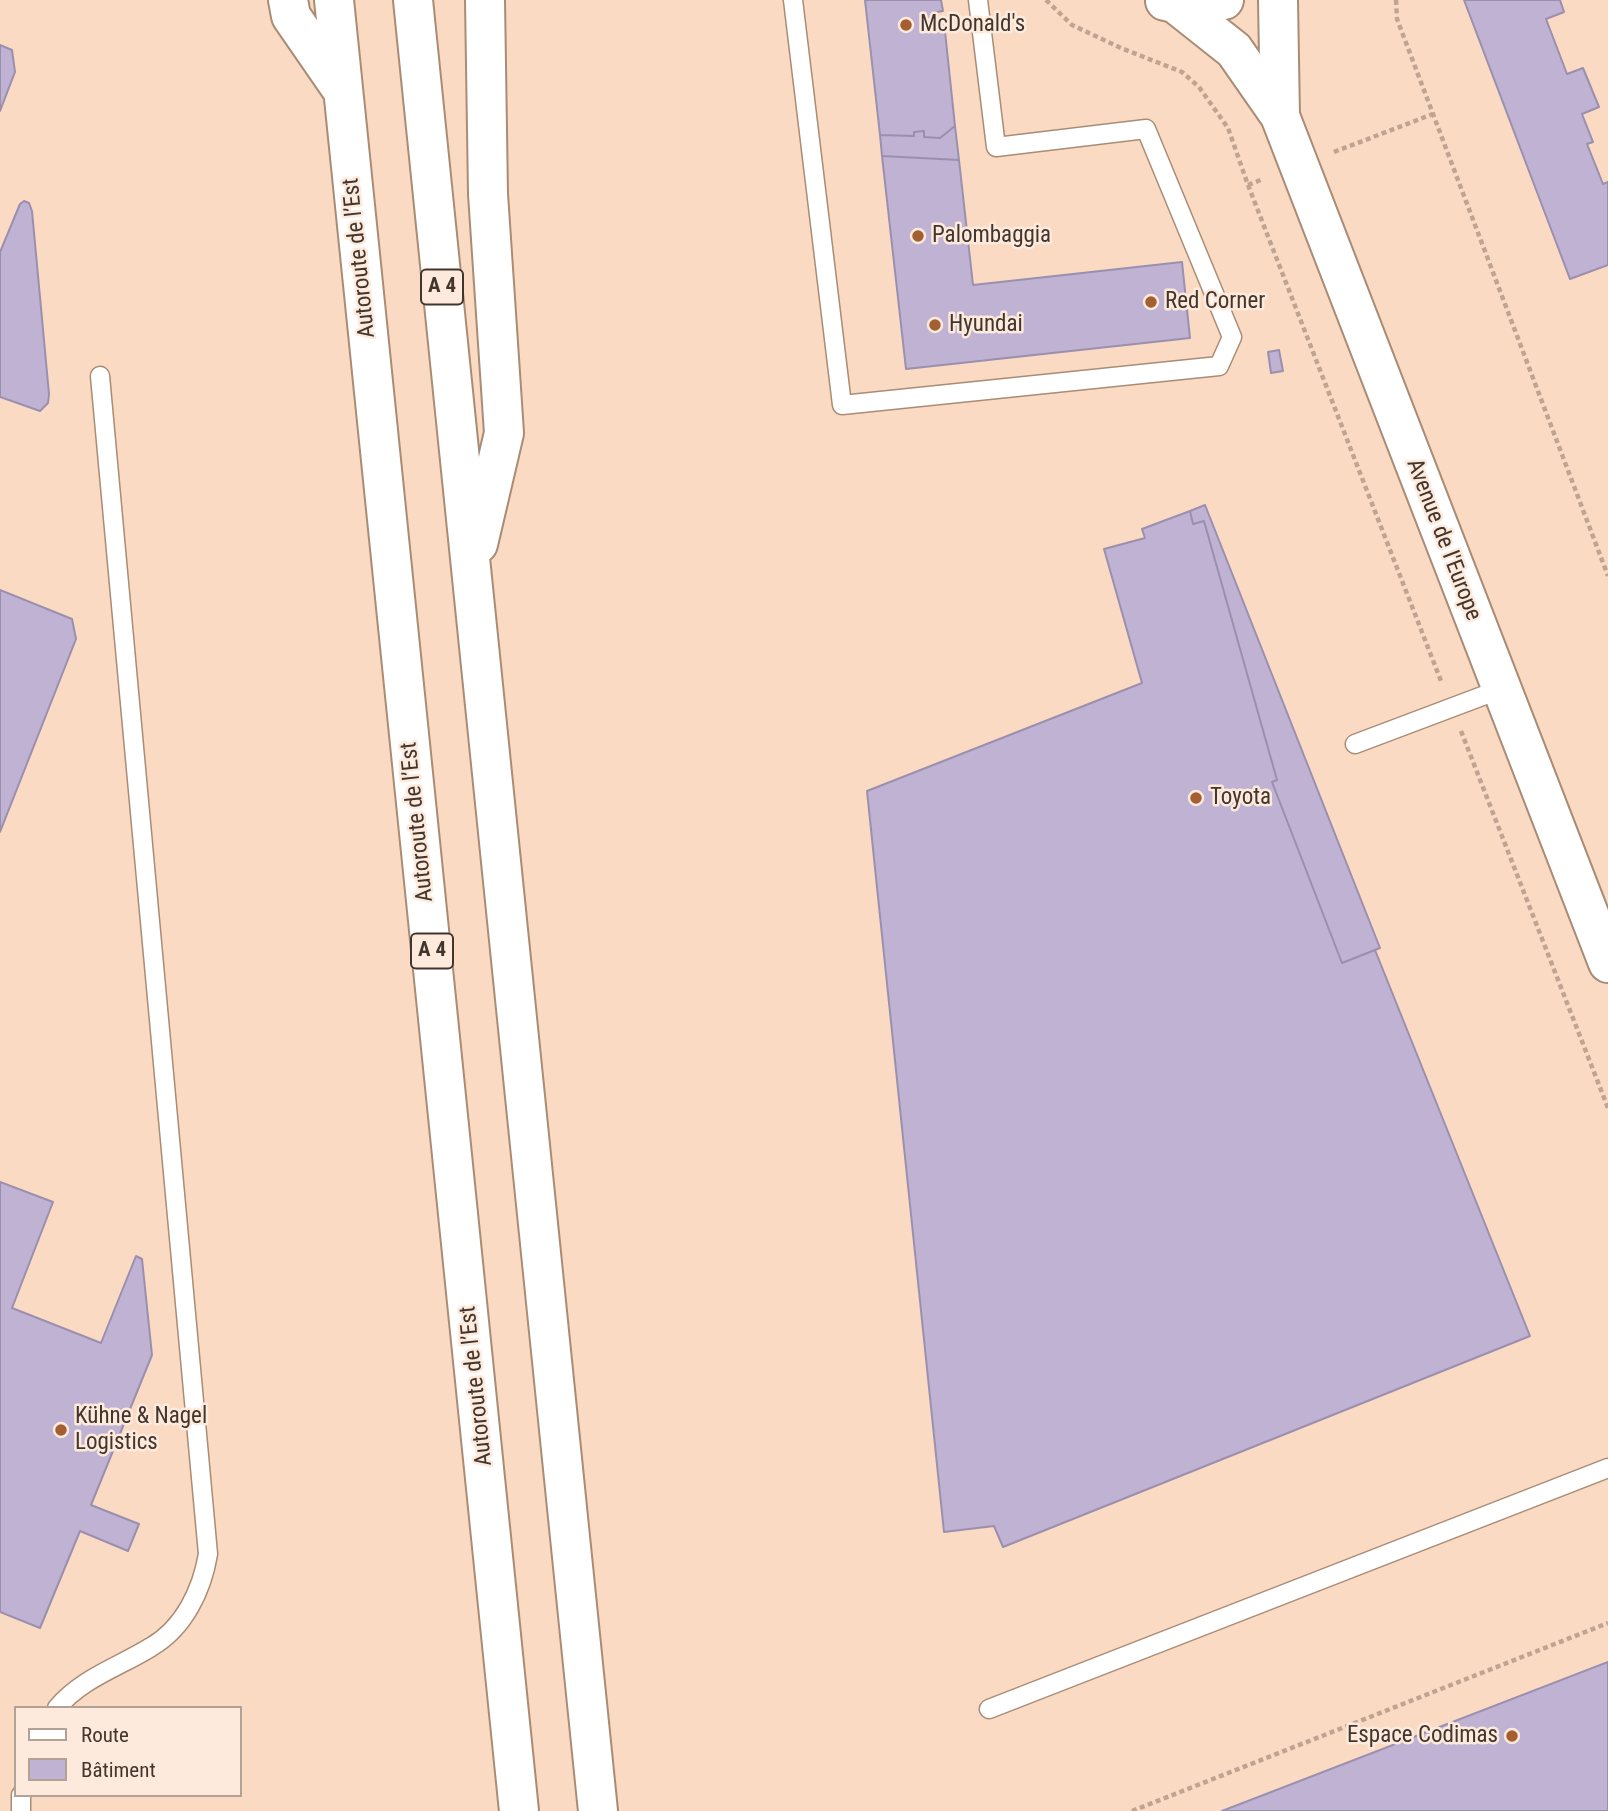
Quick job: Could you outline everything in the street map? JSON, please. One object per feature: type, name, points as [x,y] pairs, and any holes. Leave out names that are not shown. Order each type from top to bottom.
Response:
[{"type":"main road","points":[[289,0],[291,16],[343,92]]},
{"type":"main road","name":"Autoroute de l’Est","points":[[334,0],[519,1811]]},
{"type":"main road","name":"A 4","points":[[413,0],[598,1811]]},
{"type":"main road","points":[[471,573],[504,433],[488,194],[485,0]]},
{"type":"main road","points":[[1168,2],[1211,3],[1224,0]]},
{"type":"main road","name":"Avenue de l'Europe","points":[[1278,0],[1280,116]]},
{"type":"main road","name":"Avenue de l'Europe","points":[[1168,2],[1234,50],[1280,116],[1607,959]]},
{"type":"lane","points":[[793,0],[842,405],[1219,366],[1232,337],[1146,129],[996,147],[978,0]]},
{"type":"lane","points":[[59,1706],[90,1679],[153,1647],[175,1628],[204,1579],[208,1554],[100,376]]},
{"type":"lane","points":[[1355,744],[1501,689]]},
{"type":"lane","points":[[989,1709],[1608,1468]]},
{"type":"path","points":[[1046,0],[1072,25],[1182,72],[1199,87],[1228,128],[1608,1108]]},
{"type":"path","points":[[1396,0],[1397,19],[1608,576]]},
{"type":"path","points":[[1248,185],[1433,114]]},
{"type":"path","points":[[1132,1811],[1608,1623]]},
{"type":"building","points":[[865,0],[941,0],[943,11],[932,13],[933,23],[944,22],[955,126],[940,138],[924,137],[924,131],[914,132],[914,136],[880,135]]},
{"type":"building","points":[[1464,0],[1560,0],[1564,12],[1546,19],[1567,74],[1583,68],[1599,107],[1582,114],[1593,142],[1587,144],[1603,184],[1608,182],[1608,265],[1570,279]]},
{"type":"building","points":[[0,45],[12,50],[15,72],[0,111]]},
{"type":"building","points":[[955,126],[959,160],[882,156],[880,135],[914,136],[914,132],[924,131],[924,137],[940,138]]},
{"type":"building","points":[[882,156],[959,160],[973,285],[1182,262],[1190,338],[906,369]]},
{"type":"building","points":[[24,201],[29,203],[32,211],[49,394],[48,403],[40,411],[0,397],[0,252],[20,204]]},
{"type":"building","points":[[1279,350],[1283,371],[1271,373],[1268,352]]},
{"type":"building","points":[[1205,505],[1380,948],[1342,963],[1272,782],[1277,780],[1204,521],[1193,524],[1190,511]]},
{"type":"building","points":[[1190,511],[1193,524],[1204,521],[1277,780],[1272,782],[1342,963],[1375,950],[1530,1336],[1003,1547],[994,1526],[944,1532],[867,791],[1142,683],[1104,549],[1145,538],[1142,529]]},
{"type":"building","points":[[0,590],[72,619],[76,639],[0,832]]},
{"type":"building","name":"Kühne & Nagel Logistics","points":[[0,1182],[53,1202],[12,1308],[101,1343],[136,1256],[142,1259],[152,1355],[91,1505],[139,1524],[128,1551],[80,1531],[40,1628],[0,1612]]},
{"type":"building","name":"Espace Codimas","points":[[1608,1662],[1608,1811],[1222,1811]]},
{"type":"place","name":"McDonald's","points":[[906,25]]},
{"type":"place","name":"Palombaggia","points":[[918,236]]},
{"type":"place","name":"Red Corner","points":[[1151,302]]},
{"type":"place","name":"Hyundai","points":[[935,325]]},
{"type":"place","name":"Toyota","points":[[1196,798]]},
{"type":"place","name":"Kühne & Nagel Logistics","points":[[61,1430]]},
{"type":"place","name":"Espace Codimas","points":[[1512,1736]]}]
